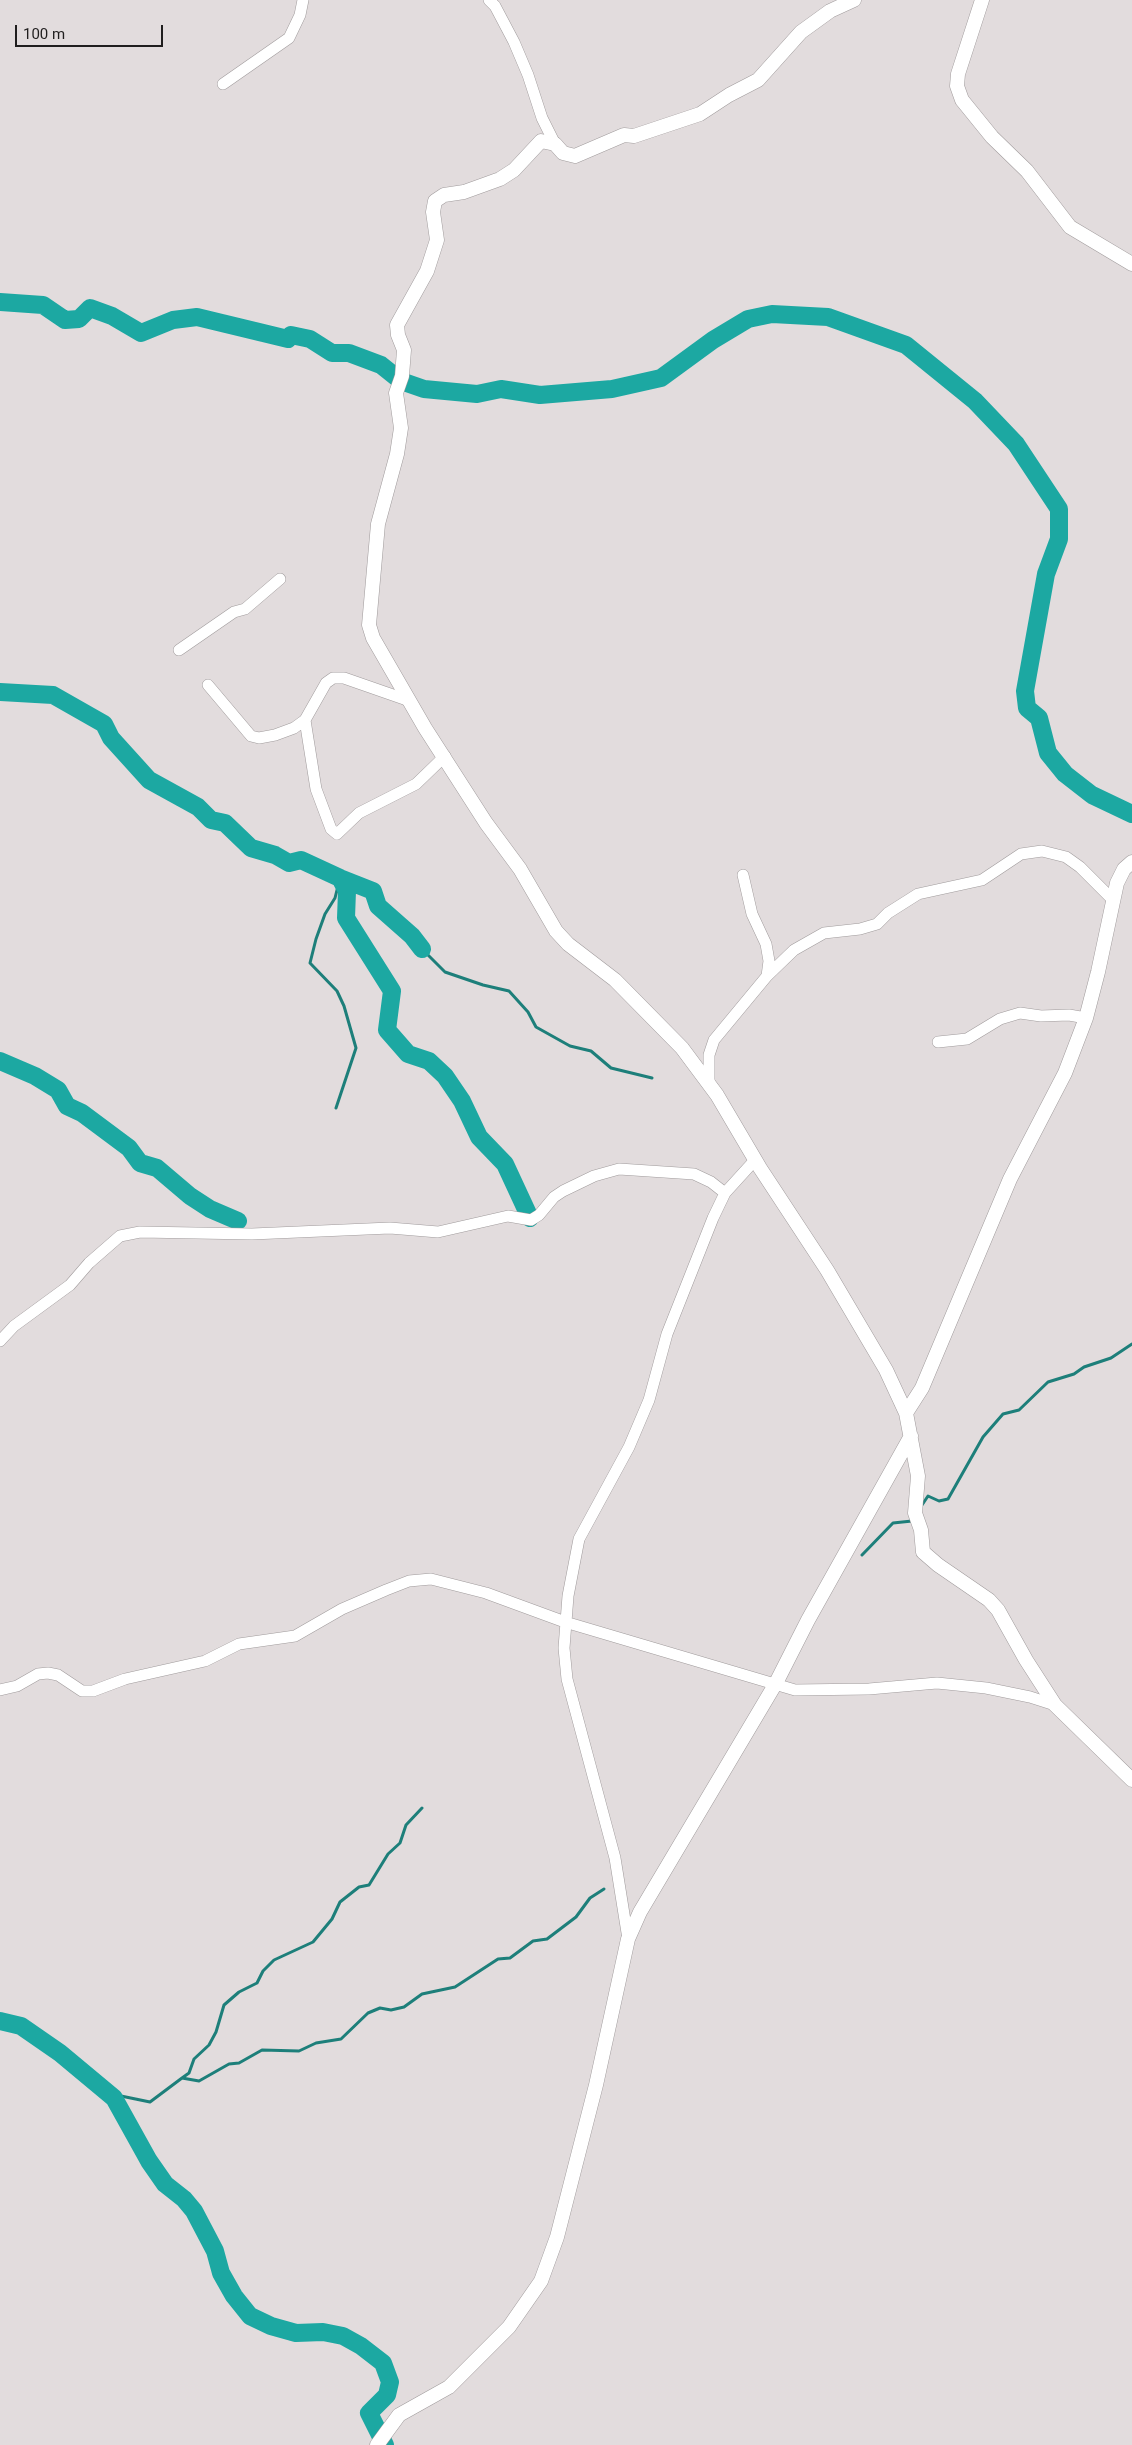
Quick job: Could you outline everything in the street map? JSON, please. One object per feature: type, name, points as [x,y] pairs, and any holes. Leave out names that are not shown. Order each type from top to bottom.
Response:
[{"type":"street","points":[[223,84],[238,71],[269,54],[290,38],[300,15],[303,0]]},
{"type":"street","points":[[489,0],[495,6],[514,42],[528,75],[542,118],[555,144],[563,153],[574,156],[582,155],[624,135],[634,136],[700,114],[729,95],[758,80],[801,32],[830,11],[854,0]]},
{"type":"street","points":[[982,0],[958,74],[957,86],[962,100],[992,137],[1027,171],[1070,227],[1132,264]]},
{"type":"street","points":[[555,144],[541,141],[514,170],[500,179],[464,192],[444,195],[435,202],[433,212],[437,240],[427,271],[398,325],[398,335],[404,350],[402,376],[396,393],[401,428],[397,454],[378,524],[368,616],[373,638],[424,728],[445,756],[486,823],[520,869],[561,938],[621,986],[675,1039],[709,1084],[755,1160],[827,1270],[890,1377],[906,1412],[918,1476],[915,1513],[923,1552],[938,1565],[989,1600],[998,1610],[1026,1660],[1055,1705],[1132,1780]]},
{"type":"street","points":[[179,650],[234,612],[246,609],[280,579]]},
{"type":"street","points":[[208,685],[251,736],[259,738],[275,736],[294,728],[305,720],[326,683],[333,678],[344,678],[410,701]]},
{"type":"street","points":[[305,720],[316,789],[331,829],[337,834],[359,813],[416,784],[445,756]]},
{"type":"street","points":[[709,1084],[709,1055],[714,1040],[767,976],[794,950],[824,933],[876,924],[888,913],[918,894],[982,880],[1021,854],[1042,851],[1066,857],[1080,866],[1113,900]]},
{"type":"street","points":[[906,1412],[922,1388],[983,1238],[1010,1179],[1065,1073],[1086,1018],[1113,900],[1124,869],[1132,862]]},
{"type":"street","points":[[743,875],[752,914],[766,944],[769,961],[767,976]]},
{"type":"street","points":[[938,1042],[967,1039],[1000,1019],[1020,1013],[1041,1016],[1070,1015],[1086,1018]]},
{"type":"street","points":[[628,1939],[615,1858],[567,1679],[564,1648],[565,1622],[579,1539],[632,1439],[648,1400],[667,1334],[725,1193],[755,1160]]},
{"type":"street","points":[[0,1341],[14,1326],[70,1285],[89,1263],[120,1236],[140,1232],[252,1234],[390,1228],[438,1232],[508,1216],[531,1220],[539,1215],[554,1197],[563,1191],[594,1176],[619,1169],[694,1174],[711,1182],[725,1193]]},
{"type":"street","points":[[377,2445],[399,2415],[448,2387],[509,2327],[541,2281],[558,2237],[596,2085],[628,1939],[640,1912],[776,1683],[808,1620],[911,1436]]},
{"type":"street","points":[[0,1690],[17,1686],[38,1674],[48,1673],[58,1675],[82,1691],[93,1691],[125,1679],[205,1661],[239,1644],[295,1636],[342,1609],[409,1581],[432,1579],[458,1585],[565,1622],[801,1691],[869,1689],[929,1683],[958,1684],[1030,1697],[1055,1705]]},
{"type":"waterway","points":[[0,302],[43,305],[65,320],[79,319],[90,308],[112,316],[141,333],[173,320],[197,317],[288,339],[291,335],[310,339],[332,353],[349,353],[381,365],[401,381],[424,389],[477,394],[501,389],[540,395],[612,389],[661,378],[713,340],[748,319],[772,314],[828,317],[906,345],[975,401],[1016,444],[1059,509],[1059,539],[1046,574],[1025,691],[1027,708],[1039,718],[1048,753],[1065,774],[1092,795],[1132,814]]},
{"type":"waterway","points":[[0,692],[53,695],[104,724],[111,738],[149,780],[198,807],[211,820],[225,823],[251,848],[275,855],[289,863],[301,860],[340,878],[347,891],[346,918],[392,991],[387,1030],[408,1054],[429,1061],[445,1076],[462,1101],[479,1137],[505,1164],[530,1218]]},
{"type":"waterway","points":[[336,1108],[356,1048],[344,1006],[337,991],[310,963],[316,939],[325,914],[335,898],[340,878]]},
{"type":"waterway","points":[[340,878],[373,891],[378,906],[412,936],[422,949]]},
{"type":"waterway","points":[[422,949],[445,972],[483,985],[509,991],[528,1012],[536,1027],[570,1046],[591,1051],[611,1068],[652,1078]]},
{"type":"waterway","points":[[0,1061],[35,1076],[58,1090],[67,1106],[82,1113],[129,1148],[140,1163],[157,1168],[190,1196],[210,1209],[238,1221]]},
{"type":"waterway","points":[[922,1505],[928,1496],[939,1501],[948,1499],[983,1437],[1003,1414],[1019,1410],[1048,1382],[1074,1374],[1084,1367],[1111,1358],[1132,1344]]},
{"type":"waterway","points":[[862,1555],[893,1523],[912,1521]]},
{"type":"waterway","points":[[182,2078],[189,2073],[194,2059],[209,2045],[216,2032],[224,2005],[239,1992],[257,1983],[263,1971],[274,1960],[313,1942],[332,1919],[340,1902],[359,1887],[369,1885],[388,1854],[400,1843],[406,1825],[422,1808]]},
{"type":"waterway","points":[[114,2098],[121,2096],[150,2102],[182,2078],[199,2081],[229,2064],[239,2063],[262,2050],[299,2051],[316,2043],[341,2039],[368,2013],[380,2008],[391,2010],[404,2007],[422,1994],[455,1987],[498,1959],[510,1958],[533,1941],[547,1939],[576,1917],[590,1898],[604,1889]]},
{"type":"waterway","points":[[0,2021],[21,2026],[60,2053],[114,2098],[149,2161],[165,2184],[184,2199],[194,2211],[215,2251],[221,2273],[234,2296],[250,2316],[271,2326],[296,2333],[323,2332],[343,2336],[361,2346],[383,2363],[390,2382],[387,2395],[369,2413],[385,2445]]}]
